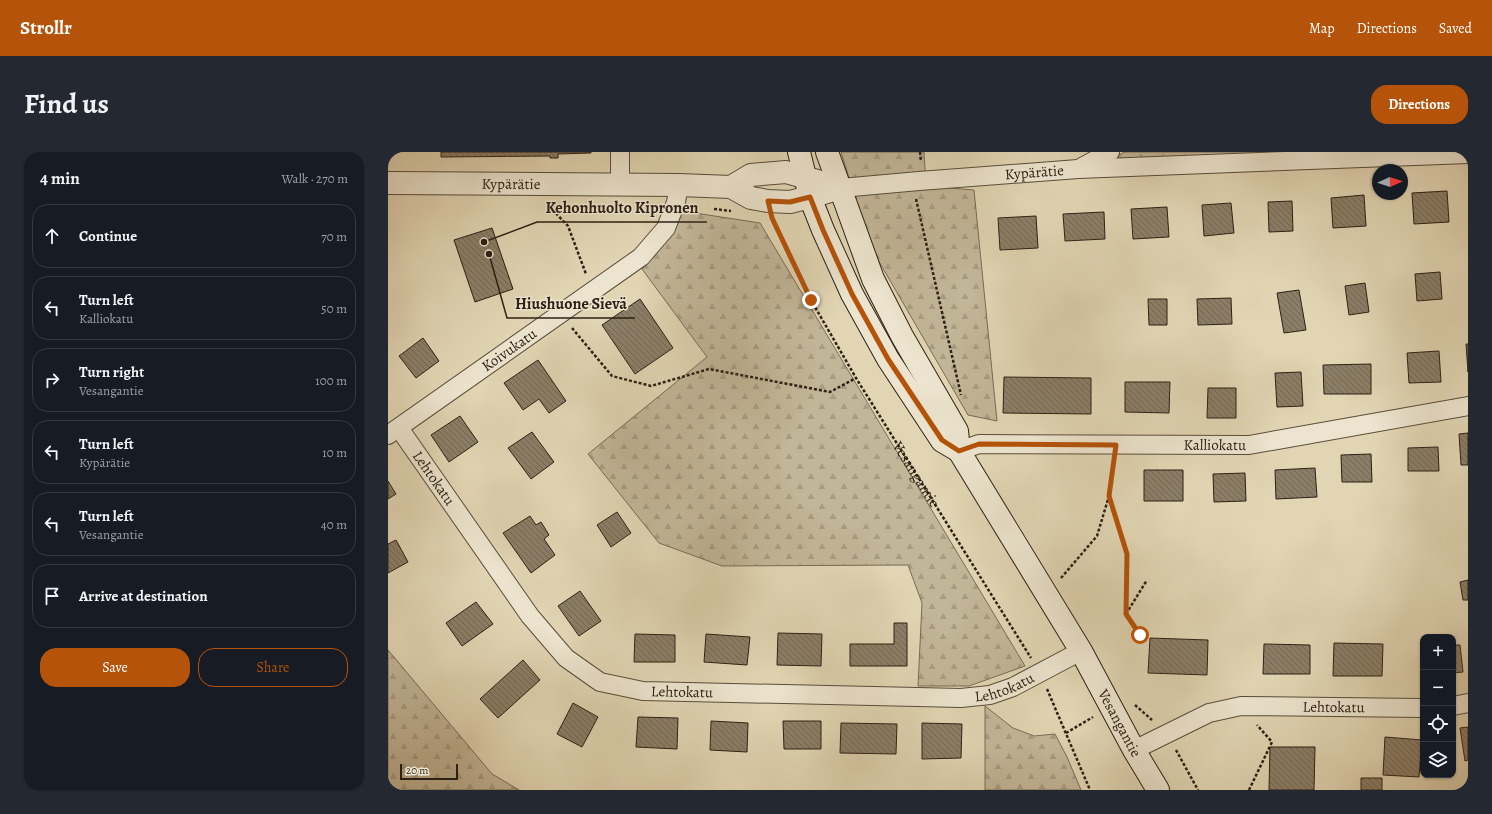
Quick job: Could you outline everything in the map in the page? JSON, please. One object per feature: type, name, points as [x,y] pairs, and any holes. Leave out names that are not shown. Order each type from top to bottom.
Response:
[{"type":"main road","name":"Vesangantie","points":[[799,152],[808,187],[823,230],[852,294],[888,359],[942,440],[959,451]]},
{"type":"main road","name":"Vesangantie","points":[[828,152],[873,279],[902,336],[957,431],[959,451],[1081,651],[1134,750],[1158,790]]},
{"type":"main road","points":[[731,187],[751,175],[786,172],[808,187]]},
{"type":"main road","name":"Kypärätie","points":[[388,183],[679,185],[731,187],[751,198],[768,201],[790,202],[808,187],[840,188]]},
{"type":"street","points":[[620,152],[620,185]]},
{"type":"street","points":[[1078,169],[1110,152]]},
{"type":"street","name":"Kypärätie","points":[[840,188],[1078,169],[1468,154]]},
{"type":"street","name":"Koivukatu","points":[[394,432],[640,257],[666,228],[676,202],[679,185]]},
{"type":"street","name":"Kalliokatu","points":[[959,451],[979,444],[1248,445],[1468,406]]},
{"type":"street","name":"Lehtokatu","points":[[394,432],[530,616],[566,658],[600,682],[643,691],[961,698],[990,695],[1013,687],[1081,651]]},
{"type":"street","points":[[1456,705],[1468,703]]},
{"type":"street","name":"Lehtokatu","points":[[1134,750],[1209,713],[1241,706],[1420,708]]},
{"type":"path","points":[[919,181],[916,199],[962,397]]},
{"type":"path","name":"Vesangantie","points":[[768,201],[772,218],[811,300],[856,378],[1040,672],[1090,790]]},
{"type":"path","points":[[549,206],[568,226],[592,291]]},
{"type":"path","points":[[560,313],[612,376],[651,386],[709,369],[830,392],[856,378]]},
{"type":"path","points":[[1058,581],[1097,536],[1109,496],[1116,445]]},
{"type":"path","points":[[1109,496],[1127,554],[1126,614],[1140,635]]},
{"type":"path","points":[[1126,614],[1147,580]]},
{"type":"path","name":"Vesangantie","points":[[1132,703],[1167,733],[1198,790]]},
{"type":"path","points":[[1241,706],[1272,742],[1249,790]]},
{"type":"green space","points":[[841,152],[924,152],[926,186],[974,190],[997,421],[968,415],[870,246]]},
{"type":"green space","points":[[1125,152],[1288,152],[1109,160]]},
{"type":"green space","points":[[682,211],[760,223],[1025,666],[969,686],[918,686],[922,603],[908,565],[722,566],[659,543],[588,454],[707,357],[642,269],[671,234]]},
{"type":"green space","points":[[388,650],[492,774],[519,790],[388,790]]},
{"type":"green space","points":[[985,706],[1013,728],[1034,736],[1055,734],[1081,790],[985,790]]},
{"type":"building","points":[[441,152],[591,153],[558,154],[558,158],[550,158],[550,156],[441,157]]},
{"type":"building","points":[[1447,191],[1449,222],[1414,224],[1412,193]]},
{"type":"building","points":[[1364,195],[1366,226],[1333,228],[1331,198]]},
{"type":"building","points":[[1292,201],[1293,231],[1269,232],[1268,202]]},
{"type":"building","points":[[1231,203],[1234,233],[1204,236],[1202,205]]},
{"type":"building","points":[[1167,207],[1169,237],[1133,239],[1131,209]]},
{"type":"building","points":[[1104,212],[1105,239],[1065,241],[1063,214]]},
{"type":"building","points":[[1036,216],[1038,248],[1000,250],[998,218]]},
{"type":"building","points":[[492,228],[513,289],[475,302],[454,240]]},
{"type":"building","points":[[1440,272],[1442,299],[1417,301],[1415,274]]},
{"type":"building","points":[[1365,283],[1369,312],[1349,315],[1345,286]]},
{"type":"building","points":[[1299,290],[1306,330],[1284,333],[1277,293]]},
{"type":"building","points":[[1231,298],[1232,324],[1198,325],[1197,299]]},
{"type":"building","points":[[640,299],[673,348],[635,374],[602,325]]},
{"type":"building","points":[[1148,299],[1167,299],[1167,325],[1149,325]]},
{"type":"building","points":[[423,338],[439,361],[416,378],[399,356]]},
{"type":"building","points":[[1466,344],[1468,344],[1468,372]]},
{"type":"building","points":[[1439,351],[1441,382],[1409,383],[1407,353]]},
{"type":"building","points":[[538,360],[566,401],[549,413],[539,399],[523,410],[504,383]]},
{"type":"building","points":[[1371,364],[1371,394],[1324,394],[1323,365]]},
{"type":"building","points":[[1301,372],[1303,406],[1277,407],[1275,373]]},
{"type":"building","points":[[1004,377],[1091,378],[1091,414],[1003,413]]},
{"type":"building","points":[[1125,382],[1170,382],[1169,413],[1125,412]]},
{"type":"building","points":[[1208,388],[1236,388],[1236,418],[1207,418]]},
{"type":"building","points":[[460,416],[478,442],[449,462],[431,435]]},
{"type":"building","points":[[532,432],[554,462],[531,479],[508,448]]},
{"type":"building","points":[[1468,433],[1468,465],[1461,465],[1459,434]]},
{"type":"building","points":[[1438,447],[1439,471],[1408,471],[1408,448]]},
{"type":"building","points":[[1371,454],[1372,482],[1342,482],[1341,455]]},
{"type":"building","points":[[1315,468],[1317,497],[1276,499],[1275,470]]},
{"type":"building","points":[[1144,470],[1183,470],[1183,501],[1144,501]]},
{"type":"building","points":[[1245,473],[1246,501],[1214,502],[1213,474]]},
{"type":"building","points":[[388,481],[396,494],[388,499]]},
{"type":"building","points":[[617,512],[631,533],[611,547],[597,525]]},
{"type":"building","points":[[530,516],[536,525],[541,522],[549,535],[544,539],[555,555],[531,573],[503,533]]},
{"type":"building","points":[[396,540],[408,562],[388,573],[388,544]]},
{"type":"building","points":[[1468,580],[1468,600],[1463,600],[1460,582]]},
{"type":"building","points":[[580,591],[601,621],[579,636],[558,606]]},
{"type":"building","points":[[476,602],[493,624],[462,646],[446,623]]},
{"type":"building","points":[[894,623],[907,623],[907,666],[850,666],[850,644],[894,644]]},
{"type":"building","points":[[778,633],[822,634],[821,666],[777,665]]},
{"type":"building","points":[[635,634],[675,635],[675,662],[634,662]]},
{"type":"building","points":[[706,634],[750,637],[747,665],[704,662]]},
{"type":"building","points":[[1150,638],[1208,640],[1207,675],[1148,673]]},
{"type":"building","points":[[1334,643],[1383,644],[1382,676],[1333,676]]},
{"type":"building","points":[[1264,644],[1310,645],[1310,674],[1263,674]]},
{"type":"building","points":[[1456,645],[1460,645],[1463,672],[1456,673]]},
{"type":"building","points":[[523,660],[540,680],[498,718],[480,699]]},
{"type":"building","points":[[573,703],[598,717],[582,747],[557,734]]},
{"type":"building","points":[[638,717],[678,718],[677,749],[636,747]]},
{"type":"building","points":[[711,721],[748,723],[747,752],[710,750]]},
{"type":"building","points":[[783,721],[821,721],[821,749],[784,749]]},
{"type":"building","points":[[841,723],[897,724],[896,754],[840,753]]},
{"type":"building","points":[[922,723],[962,724],[961,758],[922,759]]},
{"type":"building","points":[[1468,727],[1468,760],[1465,761],[1460,728]]},
{"type":"building","points":[[1385,737],[1420,740],[1419,777],[1383,775]]},
{"type":"building","points":[[1270,747],[1315,747],[1314,790],[1269,790]]},
{"type":"building","points":[[1361,778],[1382,778],[1382,790],[1361,790]]},
{"type":"place","name":"Kehonhuolto Kipronen","points":[[484,242]]},
{"type":"place","name":"Hiushuone Sievä","points":[[489,254]]},
{"type":"route","points":[[811,300],[772,218],[768,201],[790,202],[810,197],[852,294],[888,359],[942,440],[959,451],[979,444],[1116,445],[1109,496],[1127,554],[1126,614],[1140,635]]}]
